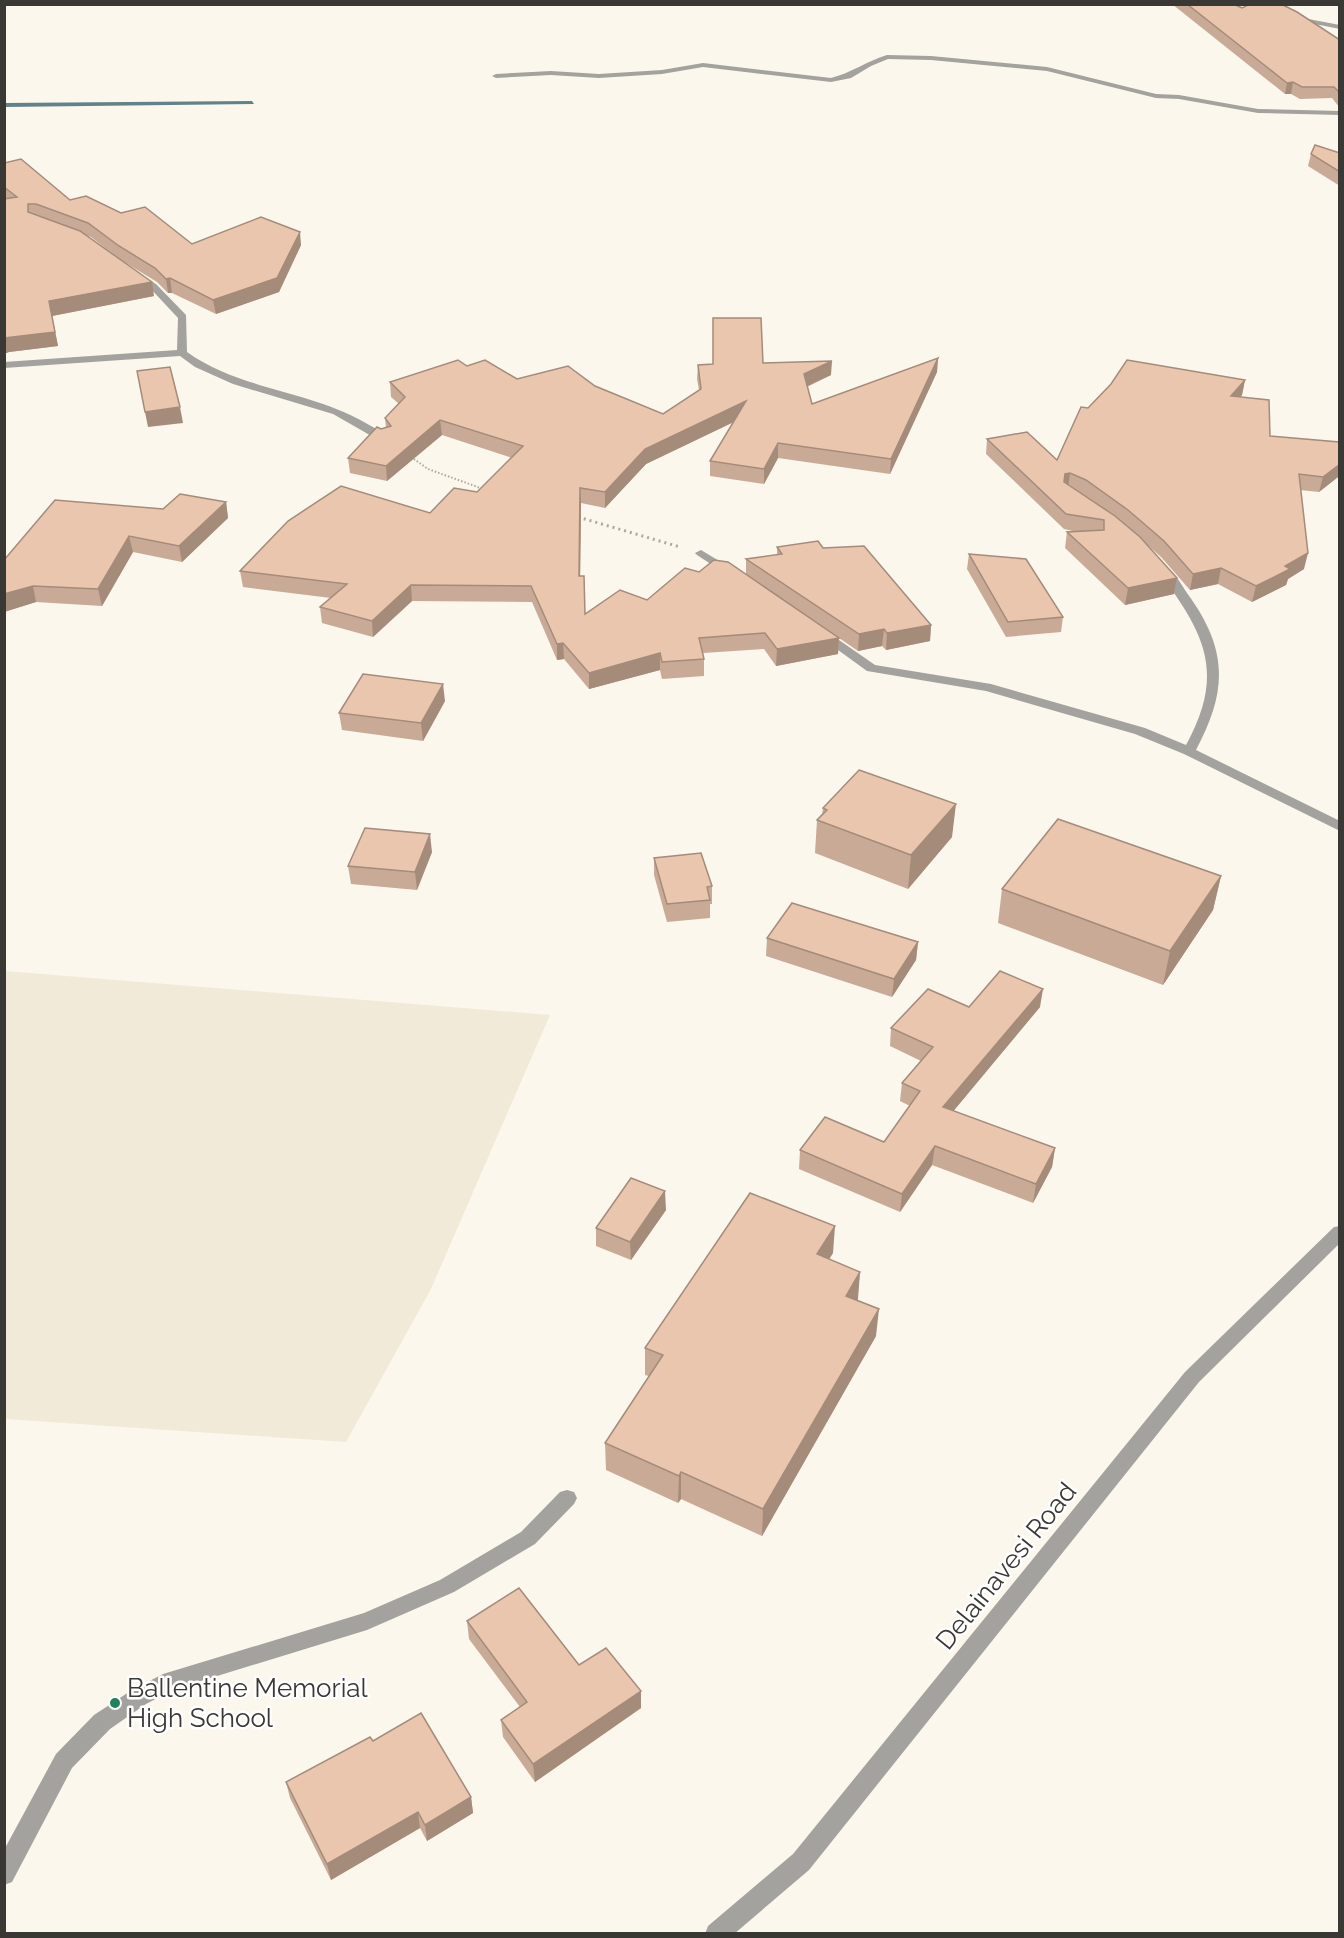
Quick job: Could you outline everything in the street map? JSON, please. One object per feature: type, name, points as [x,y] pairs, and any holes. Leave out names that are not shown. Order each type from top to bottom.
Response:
[{"type":"street","points":[[1265,4],[1287,15],[1317,24],[1340,27]]},
{"type":"street","points":[[496,76],[551,73],[599,76],[662,72],[703,65],[831,80],[848,76],[867,64],[887,57],[931,58],[1047,69],[1156,96],[1179,96],[1258,111],[1340,113]]},
{"type":"street","points":[[131,273],[153,286],[183,316],[182,353]]},
{"type":"street","points":[[4,365],[182,353],[192,361],[230,378],[336,412],[386,440]]},
{"type":"street","points":[[701,553],[739,578]]},
{"type":"street","points":[[1153,558],[1187,600],[1208,642],[1212,657],[1214,687],[1210,705],[1189,752]]},
{"type":"street","points":[[814,629],[871,668],[987,687],[1111,721],[1189,752],[1340,827]]},
{"type":"street","name":"Delainavesi Road","points":[[716,1934],[801,1862],[1192,1377],[1340,1232]]},
{"type":"street","points":[[4,1874],[64,1761],[102,1722],[139,1697],[170,1682],[367,1621],[447,1586],[528,1538],[567,1498]]},
{"type":"path","points":[[386,440],[428,469],[484,488],[491,494]]},
{"type":"path","points":[[568,514],[701,553]]},
{"type":"shaded area","points":[[5,971],[550,1015],[431,1289],[346,1442],[5,1419]]},
{"type":"building","points":[[1187,4],[1233,4],[1242,8],[1250,4],[1281,4],[1297,12],[1340,40],[1340,93],[1334,87],[1302,87],[1293,82],[1287,83]]},
{"type":"building","points":[[1315,145],[1340,153],[1340,172],[1311,154]]},
{"type":"building","points":[[21,159],[70,200],[86,196],[121,213],[145,207],[192,244],[261,217],[300,232],[277,278],[213,300],[170,278],[166,279],[155,268],[119,246],[88,223],[36,204],[28,204],[28,212],[80,231],[152,282],[49,301],[55,332],[4,338],[4,199],[17,197],[4,187],[4,163]]},
{"type":"building","points":[[713,318],[761,318],[763,363],[832,361],[804,374],[812,404],[938,358],[891,459],[778,443],[764,469],[710,461],[746,401],[645,449],[605,492],[580,488],[579,576],[584,576],[585,614],[620,590],[647,600],[685,568],[699,572],[714,560],[728,562],[839,638],[777,649],[765,633],[699,638],[704,659],[662,662],[660,653],[589,673],[563,643],[557,644],[531,586],[411,585],[372,621],[320,607],[347,584],[240,571],[288,521],[341,486],[430,513],[454,488],[477,492],[523,446],[440,420],[386,466],[348,458],[377,427],[381,429],[391,426],[385,418],[405,397],[390,382],[458,360],[467,366],[485,360],[517,379],[568,366],[595,386],[663,414],[701,389],[698,365],[713,364]]},
{"type":"building","points":[[1127,360],[1245,380],[1231,396],[1269,400],[1270,436],[1339,442],[1340,464],[1323,477],[1299,474],[1308,553],[1285,566],[1290,569],[1256,586],[1221,568],[1193,574],[1164,541],[1128,510],[1086,480],[1070,473],[1065,474],[1064,482],[1115,516],[1140,537],[1177,578],[1128,588],[1067,532],[1104,530],[1104,520],[1066,514],[987,439],[1027,432],[1057,460],[1081,407],[1088,408],[1111,384]]},
{"type":"building","points":[[170,367],[180,407],[145,412],[137,371]]},
{"type":"building","points":[[180,494],[226,502],[179,546],[129,536],[98,589],[33,586],[4,594],[4,560],[55,500],[163,509]]},
{"type":"building","points":[[818,541],[823,548],[864,546],[931,625],[887,633],[884,629],[859,634],[746,559],[782,554],[777,547]]},
{"type":"building","points":[[969,554],[1026,559],[1063,617],[1008,622]]},
{"type":"building","points":[[363,674],[443,684],[421,723],[339,713]]},
{"type":"building","points":[[859,770],[956,804],[911,855],[817,820],[827,810],[823,808]]},
{"type":"building","points":[[1058,819],[1221,876],[1170,951],[1002,889]]},
{"type":"building","points":[[365,828],[430,834],[415,872],[348,866]]},
{"type":"building","points":[[701,853],[712,886],[707,887],[710,900],[667,904],[654,858]]},
{"type":"building","points":[[792,903],[918,942],[894,979],[767,938]]},
{"type":"building","points":[[1000,971],[1043,989],[943,1107],[1055,1148],[1036,1184],[935,1146],[902,1194],[800,1150],[825,1117],[884,1142],[920,1091],[902,1083],[933,1047],[891,1028],[928,989],[969,1007]]},
{"type":"building","points":[[631,1178],[665,1191],[630,1242],[596,1228]]},
{"type":"building","points":[[750,1193],[835,1226],[817,1254],[860,1272],[846,1296],[879,1309],[763,1509],[681,1472],[679,1476],[605,1443],[663,1355],[645,1348]]},
{"type":"building","points":[[519,1588],[579,1665],[606,1648],[641,1691],[533,1764],[501,1720],[527,1702],[467,1621]]},
{"type":"building","points":[[421,1713],[471,1797],[425,1825],[418,1812],[327,1864],[286,1782],[370,1737],[373,1741]]},
{"type":"waterway","points":[[4,105],[252,103]]},
{"type":"place","name":"Ballentine Memorial High School","points":[[115,1703]]}]
